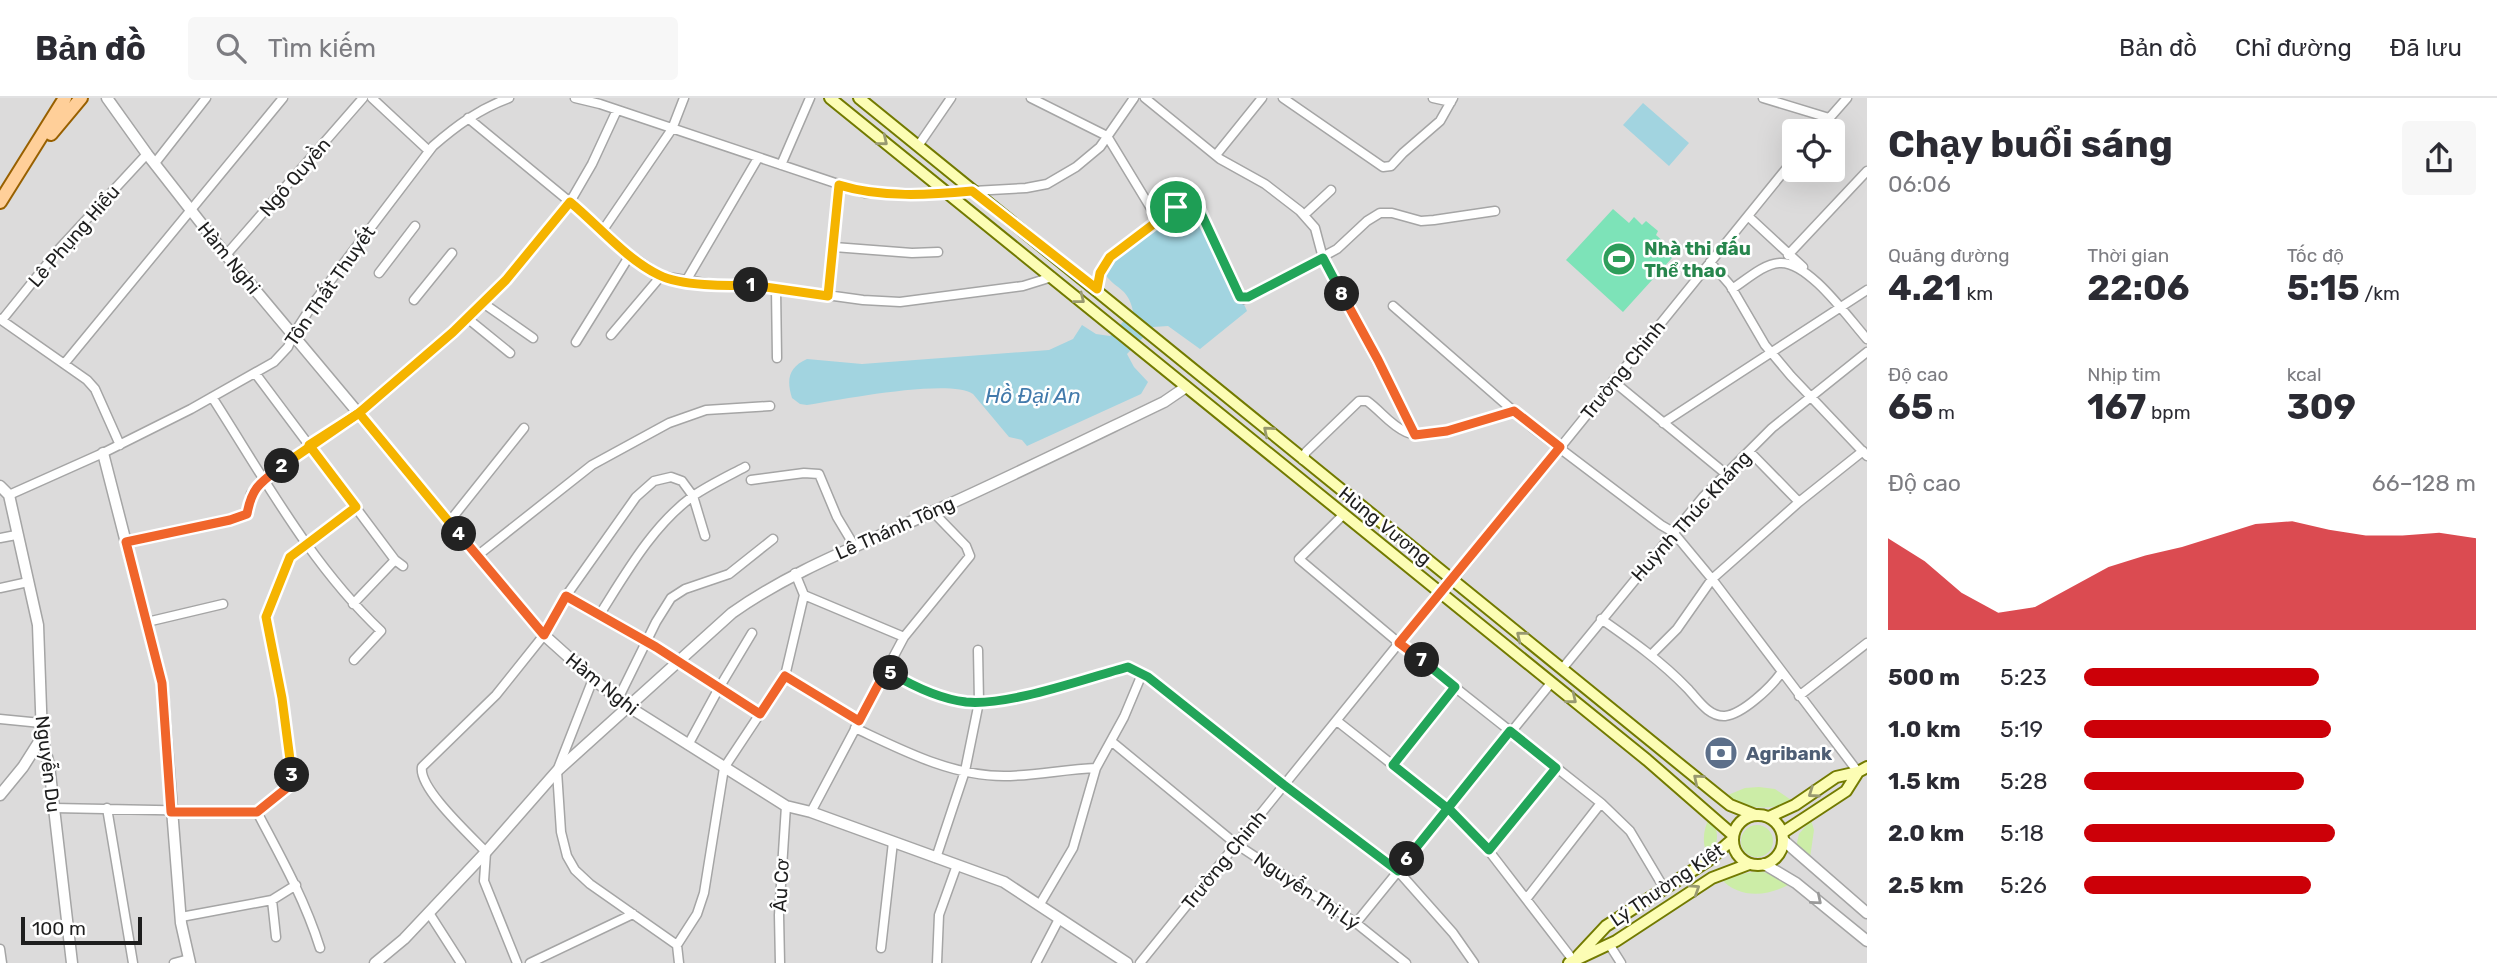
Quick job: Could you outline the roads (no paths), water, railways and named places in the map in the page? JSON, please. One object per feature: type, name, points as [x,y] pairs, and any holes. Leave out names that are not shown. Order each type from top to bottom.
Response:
[{"type":"main road","points":[[26,164],[65,98]]},
{"type":"main road","points":[[2,197],[81,98]]},
{"type":"main road","points":[[830,98],[1052,276]]},
{"type":"main road","points":[[859,98],[1097,289]]},
{"type":"main road","points":[[947,193],[972,191]]},
{"type":"main road","name":"Hùng Vương","points":[[1052,276],[1292,474],[1647,760],[1733,837]]},
{"type":"main road","name":"Hùng Vương","points":[[1097,289],[1303,460],[1730,805],[1755,815]]},
{"type":"main road","points":[[1186,387],[1198,373]]},
{"type":"main road","points":[[1292,474],[1303,460]]},
{"type":"main road","points":[[1343,515],[1354,501]]},
{"type":"main road","points":[[1441,594],[1452,581]]},
{"type":"main road","points":[[1551,683],[1562,669]]},
{"type":"main road","points":[[1647,760],[1658,746]]},
{"type":"main road","points":[[1769,817],[1796,805],[1836,776],[1863,769]]},
{"type":"main road","points":[[1783,837],[1775,821],[1769,817],[1755,815],[1741,821],[1733,837],[1737,854],[1749,863],[1764,864],[1778,855],[1783,837],[1846,791],[1863,769]]},
{"type":"main road","name":"Lý Thường Kiệt","points":[[1571,962],[1606,926],[1716,854],[1733,837]]},
{"type":"main road","name":"Lý Thường Kiệt","points":[[1571,962],[1609,944],[1712,878],[1749,863]]},
{"type":"street","name":"Hàm Nghi","points":[[107,98],[226,255],[477,556],[544,635],[593,679],[629,708],[786,806],[811,812],[1004,882],[1127,963]]},
{"type":"street","points":[[155,163],[206,98]]},
{"type":"street","points":[[64,364],[283,98]]},
{"type":"street","name":"Ngô Quyền","points":[[226,255],[363,98]]},
{"type":"street","points":[[372,98],[429,151]]},
{"type":"street","name":"Tôn Thất Thuyết","points":[[9,495],[120,445],[212,397],[282,355],[315,301],[429,151],[457,125],[489,105],[509,98]]},
{"type":"street","points":[[575,98],[864,192],[947,193]]},
{"type":"street","points":[[603,230],[673,130],[684,98]]},
{"type":"street","points":[[781,165],[810,98]]},
{"type":"street","points":[[918,146],[950,98]]},
{"type":"street","points":[[1031,98],[1045,101],[1107,136],[1158,220]]},
{"type":"street","points":[[972,191],[1047,184],[1076,167],[1100,147],[1134,98]]},
{"type":"street","points":[[1145,98],[1216,155],[1265,184],[1304,215],[1315,228],[1323,258],[1415,435]]},
{"type":"street","points":[[1216,155],[1262,98]]},
{"type":"street","points":[[1283,98],[1383,167],[1391,166],[1440,121],[1452,100],[1433,98]]},
{"type":"street","points":[[1763,98],[1829,118],[1847,98]]},
{"type":"street","points":[[126,542],[247,514],[251,494],[265,480],[309,445],[359,413],[506,280],[570,202],[592,164],[617,110]]},
{"type":"street","points":[[468,118],[630,255],[661,276],[686,281],[900,302],[1023,286],[1052,276]]},
{"type":"street","name":"Lê Phụng Hiểu","points":[[1,320],[60,248],[147,154]]},
{"type":"street","points":[[686,281],[758,158]]},
{"type":"street","points":[[1788,255],[1867,172]]},
{"type":"street","name":"Trường Chinh","points":[[1452,581],[1782,174]]},
{"type":"street","points":[[828,296],[839,185]]},
{"type":"street","points":[[1304,215],[1331,190]]},
{"type":"street","points":[[1097,289],[1100,273],[1107,261],[1158,220],[1185,203],[1191,203],[1199,209],[1237,291],[1244,299],[1323,258],[1380,213],[1392,213],[1421,221],[1495,211]]},
{"type":"street","points":[[1749,217],[1814,278],[1867,339]]},
{"type":"street","points":[[379,273],[415,226]]},
{"type":"street","points":[[834,247],[912,253],[938,252]]},
{"type":"street","points":[[414,300],[452,253]]},
{"type":"street","points":[[576,342],[630,255]]},
{"type":"street","points":[[1651,655],[1677,629],[1712,579],[1799,502],[1865,453],[1771,352],[1732,289],[1710,262]]},
{"type":"street","points":[[1732,289],[1781,262],[1814,278]]},
{"type":"street","points":[[611,335],[661,276]]},
{"type":"street","points":[[776,288],[777,358]]},
{"type":"street","points":[[1663,423],[1867,290]]},
{"type":"street","points":[[483,303],[533,338]]},
{"type":"street","points":[[1393,306],[1514,411],[1673,533],[1712,579],[1799,696],[1863,769]]},
{"type":"street","points":[[467,318],[510,353]]},
{"type":"street","points":[[1,320],[96,389],[120,445]]},
{"type":"street","name":"Huỳnh Thúc Kháng","points":[[1562,669],[1703,497],[1810,396],[1867,352]]},
{"type":"street","points":[[254,373],[399,563],[353,604]]},
{"type":"street","points":[[1613,381],[1726,474]]},
{"type":"street","name":"Lê Thánh Tông","points":[[375,963],[429,913],[557,771],[732,613],[795,573],[933,512],[1164,402],[1186,387]]},
{"type":"street","points":[[212,397],[338,588],[382,631],[354,660]]},
{"type":"street","points":[[1303,460],[1306,452],[1360,401],[1367,401],[1396,426],[1415,435],[1447,431],[1514,411]]},
{"type":"street","points":[[477,556],[592,465],[669,423],[706,410],[770,406]]},
{"type":"street","points":[[449,522],[524,429]]},
{"type":"street","points":[[1749,451],[1799,502]]},
{"type":"street","points":[[103,453],[162,683],[181,917],[189,961],[174,963]]},
{"type":"street","points":[[600,614],[642,550],[661,527],[692,496],[745,467]]},
{"type":"street","points":[[751,480],[817,472],[837,517],[855,547]]},
{"type":"street","points":[[517,963],[484,881],[486,852],[424,780],[422,766],[496,695],[544,635],[566,596],[624,513],[654,481],[665,477],[678,479],[685,484],[692,496],[705,536]]},
{"type":"street","points":[[0,486],[9,495]]},
{"type":"street","name":"Nguyễn Du","points":[[9,495],[38,625],[42,737],[49,765],[72,963]]},
{"type":"street","points":[[54,808],[257,812],[288,787],[292,780],[282,698],[266,617],[290,557],[356,507]]},
{"type":"street","points":[[811,812],[904,637],[970,556],[966,545],[933,512]]},
{"type":"street","points":[[1343,515],[1299,559],[1399,643],[1601,803],[1630,831],[1674,903]]},
{"type":"street","points":[[0,538],[16,535]]},
{"type":"street","points":[[618,699],[663,609],[678,593],[729,574],[773,539]]},
{"type":"street","points":[[679,963],[677,944],[697,915],[704,893],[724,768],[785,676],[804,595],[795,573]]},
{"type":"street","points":[[0,588],[28,582]]},
{"type":"street","name":"Trường Chinh","points":[[1140,963],[1441,594]]},
{"type":"street","points":[[804,595],[904,637]]},
{"type":"street","points":[[566,596],[646,641],[760,714]]},
{"type":"street","points":[[147,622],[223,604]]},
{"type":"street","points":[[1601,619],[1651,655],[1709,710],[1724,716],[1755,699],[1782,673]]},
{"type":"street","points":[[688,745],[752,633]]},
{"type":"street","points":[[1799,696],[1867,643]]},
{"type":"street","points":[[936,858],[965,771],[979,702],[978,650]]},
{"type":"street","points":[[886,670],[909,684],[934,693],[964,702],[992,702],[1128,667],[1142,674],[1398,871],[1453,933],[1474,963]]},
{"type":"street","points":[[1040,904],[1073,848],[1096,768],[1124,718],[1142,674]]},
{"type":"street","points":[[785,676],[857,725],[913,755],[965,771],[1003,776],[1096,768]]},
{"type":"street","points":[[593,679],[557,771],[561,832],[570,863],[590,884],[677,944]]},
{"type":"street","points":[[1356,923],[1551,683]]},
{"type":"street","points":[[1393,765],[1455,687]]},
{"type":"street","points":[[0,719],[41,723]]},
{"type":"street","points":[[1336,721],[1447,808],[1489,850],[1527,898],[1571,962]]},
{"type":"street","points":[[0,795],[23,767],[42,737]]},
{"type":"street","name":"Nguyễn Thị Lý","points":[[1111,741],[1236,844],[1356,923],[1406,963]]},
{"type":"street","points":[[1489,850],[1556,768]]},
{"type":"street","points":[[1527,898],[1601,803]]},
{"type":"street","name":"Âu Cơ","points":[[780,963],[779,915],[786,806]]},
{"type":"street","points":[[107,808],[133,963]]},
{"type":"street","points":[[257,812],[296,885],[320,948]]},
{"type":"street","points":[[1783,837],[1867,913]]},
{"type":"street","points":[[881,948],[893,842]]},
{"type":"street","points":[[1764,864],[1796,883],[1867,941]]},
{"type":"street","points":[[937,963],[939,915],[957,865]]},
{"type":"street","points":[[181,917],[271,900],[296,885]]},
{"type":"street","points":[[271,900],[276,937]]},
{"type":"street","points":[[429,913],[461,963]]},
{"type":"street","points":[[530,963],[632,914]]},
{"type":"street","points":[[1036,963],[1059,919]]},
{"type":"street","points":[[1609,944],[1621,963]]},
{"type":"street","points":[[0,948],[2,963]]},
{"type":"water","points":[[1643,103],[1689,143],[1669,166],[1623,125]]},
{"type":"water","name":"Hồ Đại An","points":[[1189,199],[1238,302],[1242,300],[1247,311],[1200,349],[1168,326],[1153,327],[1127,354],[1134,367],[1148,382],[1141,394],[1027,446],[1022,440],[1009,437],[973,394],[960,390],[919,389],[807,405],[792,398],[790,374],[807,359],[862,364],[1049,350],[1073,339],[1082,325],[1096,334],[1110,336],[1133,311],[1128,297],[1103,271],[1105,265],[1183,201]]},
{"type":"place","name":"Nhà thi đấu Thể thao","points":[[1619,259]]},
{"type":"place","name":"Agribank","points":[[1721,753]]}]
